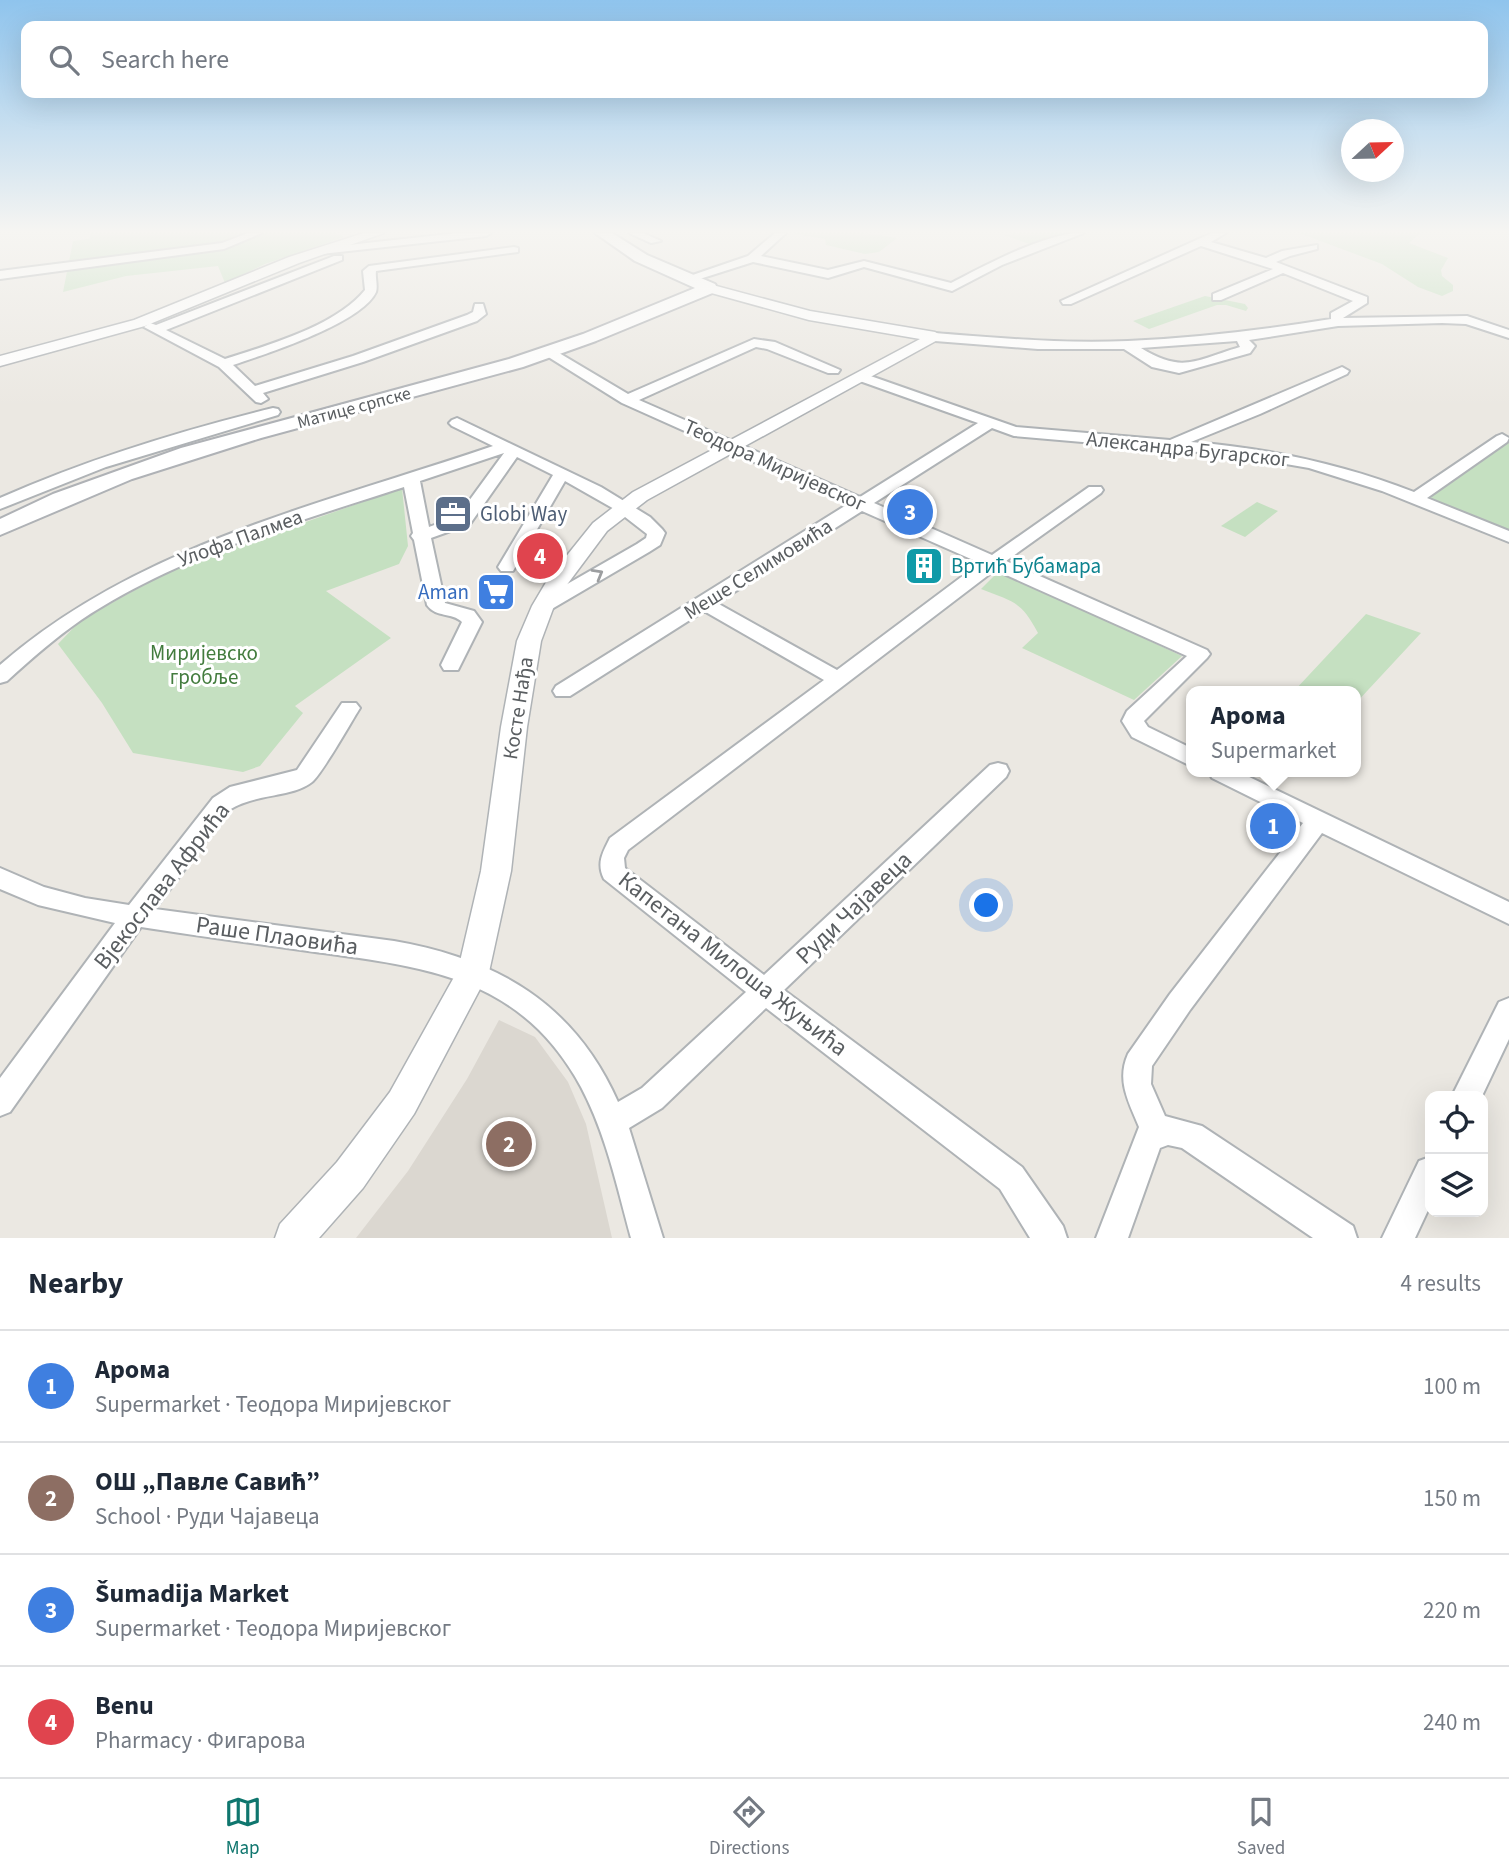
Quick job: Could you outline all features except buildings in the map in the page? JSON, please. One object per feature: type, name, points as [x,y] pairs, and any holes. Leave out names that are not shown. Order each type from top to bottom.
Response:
[{"type":"main road","name":"Матице српске","points":[[0,528],[100,483],[279,419],[549,353],[702,291]]},
{"type":"street","points":[[0,360],[139,323],[221,291]]},
{"type":"street","points":[[157,329],[254,291]]},
{"type":"street","points":[[224,364],[277,345],[359,306],[370,291]]},
{"type":"street","points":[[719,291],[808,315],[935,337],[1038,345],[1127,345],[1240,337],[1338,322],[1463,319],[1509,334]]},
{"type":"street","points":[[1067,301],[1090,291]]},
{"type":"street","points":[[1217,297],[1232,291]]},
{"type":"street","points":[[1338,291],[1363,300],[1335,317],[1338,322]]},
{"type":"street","points":[[254,391],[358,359],[472,318],[480,314],[479,307]]},
{"type":"street","points":[[0,504],[57,479],[131,453],[279,419],[254,391],[224,364],[157,329],[139,323]]},
{"type":"street","name":"Косте Нађа","points":[[294,1238],[350,1175],[402,1103],[473,972],[496,871],[523,666],[529,641],[543,606],[556,584],[600,527],[624,507],[730,445],[935,337]]},
{"type":"street","points":[[1127,345],[1157,364],[1180,369],[1240,353],[1248,346],[1240,337]]},
{"type":"street","points":[[627,400],[754,342],[770,345],[833,370]]},
{"type":"street","name":"Теодора Миријевског","points":[[549,353],[573,365],[594,382],[627,400],[1200,654],[1135,716],[1133,721],[1140,732],[1186,755]]},
{"type":"street","points":[[1171,444],[1255,411],[1342,371]]},
{"type":"street","name":"Александра Бугарског","points":[[862,377],[988,424],[1026,433],[1281,456],[1341,472],[1509,537]]},
{"type":"street","points":[[457,423],[624,507],[652,526],[656,533],[654,541],[543,606]]},
{"type":"street","name":"Меше Селимовића","points":[[563,691],[988,424]]},
{"type":"street","points":[[1415,499],[1502,439]]},
{"type":"street","points":[[420,536],[464,520],[509,449]]},
{"type":"street","name":"Улофа Палмеа","points":[[0,676],[86,606],[150,572],[223,542],[509,449]]},
{"type":"street","points":[[508,567],[561,475]]},
{"type":"street","points":[[411,479],[420,536],[436,605],[468,614],[472,618],[451,665]]},
{"type":"street","name":"Капетана Милоша Жуњића","points":[[1051,1238],[1039,1225],[1020,1187],[1011,1178],[613,872],[612,858],[620,844],[838,678],[1095,490]]},
{"type":"street","points":[[703,603],[838,678]]},
{"type":"street","name":"Вјекослава Афрића","points":[[0,1102],[134,916],[221,804],[237,793],[292,782],[305,776],[349,708]]},
{"type":"street","name":"Руди Чајавеца","points":[[611,1122],[652,1098],[998,771]]},
{"type":"street","points":[[1230,777],[1509,914]]},
{"type":"street","points":[[1156,1131],[1136,1084],[1138,1063],[1180,1002],[1319,820]]},
{"type":"street","name":"Раше Плаовића","points":[[0,878],[38,895],[85,908],[381,950],[438,960],[473,972]]},
{"type":"street","points":[[473,972],[500,986],[537,1012],[578,1058],[611,1122],[647,1238]]},
{"type":"street","points":[[1469,1091],[1509,1010]]},
{"type":"street","points":[[1112,1238],[1148,1139],[1156,1131],[1176,1131],[1191,1136],[1341,1238]]},
{"type":"street","points":[[1398,1238],[1425,1182]]},
{"type":"shaded area","points":[[499,1020],[535,1037],[568,1082],[586,1124],[612,1238],[356,1238],[408,1171],[467,1079]]},
{"type":"green space","points":[[1428,291],[1453,291],[1442,296]]},
{"type":"green space","points":[[1205,296],[1245,304],[1248,308],[1246,311],[1217,305],[1149,329],[1133,321]]},
{"type":"green space","points":[[1502,439],[1509,439],[1509,537],[1415,499]]},
{"type":"green space","name":"Миријевско гробље","points":[[402,488],[408,546],[399,564],[326,591],[391,638],[295,706],[303,713],[260,766],[243,772],[133,753],[102,703],[58,644],[81,620],[173,569]]},
{"type":"green space","points":[[1257,502],[1278,511],[1245,537],[1221,526]]},
{"type":"green space","points":[[999,571],[1182,656],[1134,700],[1022,648],[1038,633],[1027,614],[1009,600],[981,589]]},
{"type":"green space","points":[[1366,614],[1421,633],[1361,698],[1361,686],[1299,686]]},
{"type":"place","name":"Šumadija Market","points":[[910,512]]},
{"type":"place","name":"Globi Way","points":[[453,514]]},
{"type":"place","name":"Benu","points":[[540,556]]},
{"type":"place","name":"Вртић Бубамара","points":[[924,566]]},
{"type":"place","name":"Aman","points":[[496,592]]},
{"type":"place","name":"Арома","points":[[1273,826]]},
{"type":"place","name":"ОШ „Павле Савић”","points":[[509,1144]]}]
